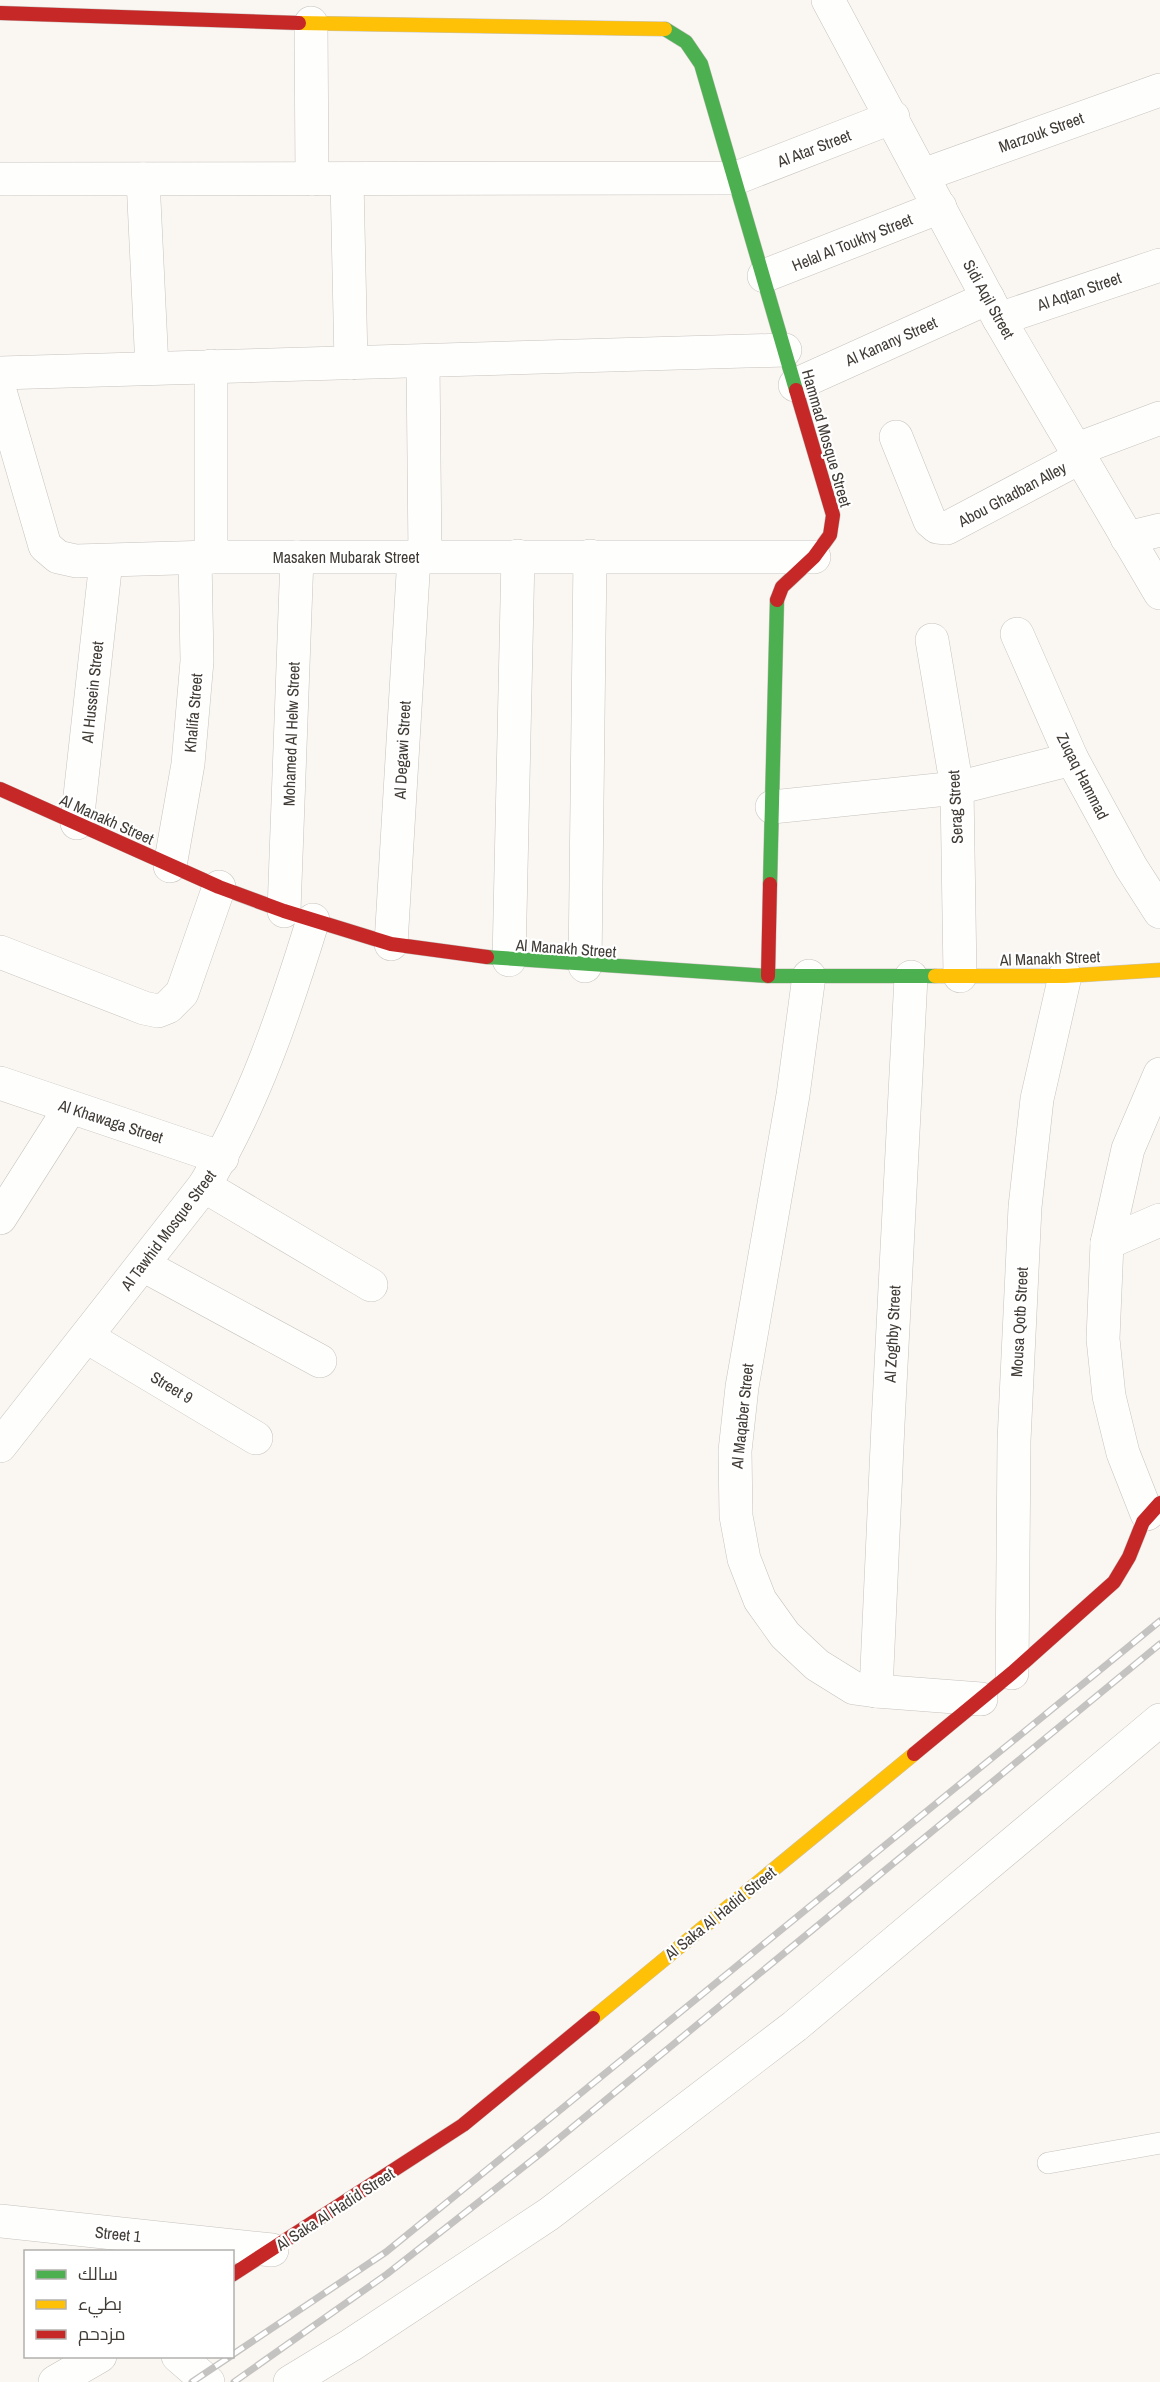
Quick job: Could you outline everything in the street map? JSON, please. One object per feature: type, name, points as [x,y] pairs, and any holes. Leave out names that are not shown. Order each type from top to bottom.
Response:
[{"type":"street","name":"Sidi Aqil Street","points":[[828,0],[994,308],[1160,593]]},
{"type":"street","points":[[0,14],[311,23],[312,179]]},
{"type":"street","name":"Hammad Mosque Street","points":[[311,23],[662,28],[679,35],[693,48],[701,64],[833,515],[830,535],[814,557],[782,587],[776,603],[768,976]]},
{"type":"street","name":"Marzouk Street","points":[[923,175],[1160,90]]},
{"type":"street","name":"Al Atar Street","points":[[736,178],[893,117]]},
{"type":"street","points":[[347,178],[351,363]]},
{"type":"street","points":[[0,179],[736,178]]},
{"type":"street","points":[[143,179],[152,368]]},
{"type":"street","name":"Helal Al Toukhy Street","points":[[764,276],[940,207]]},
{"type":"street","name":"Al Aqtan Street","points":[[994,308],[1160,264]]},
{"type":"street","name":"Al Kanany Street","points":[[795,385],[994,308]]},
{"type":"street","points":[[0,373],[785,350]]},
{"type":"street","name":"Al Degawi Street","points":[[391,944],[419,557],[423,361]]},
{"type":"street","name":"Khalifa Street","points":[[170,866],[188,764],[197,661],[211,366]]},
{"type":"street","name":"Masaken Mubarak Street","points":[[0,391],[45,546],[58,557],[76,561],[203,557],[814,557]]},
{"type":"street","points":[[1077,454],[1160,418]]},
{"type":"street","name":"Abou Ghadban Alley","points":[[896,437],[930,521],[937,527],[947,528],[1077,454]]},
{"type":"street","points":[[1127,538],[1160,530]]},
{"type":"street","points":[[509,960],[518,556]]},
{"type":"street","points":[[585,966],[591,556]]},
{"type":"street","name":"Mohamed Al Helw Street","points":[[297,557],[299,915]]},
{"type":"street","name":"Al Hussein Street","points":[[77,823],[106,561]]},
{"type":"street","name":"Zuqaq Hammad","points":[[1017,634],[1072,759],[1131,867],[1160,912]]},
{"type":"street","name":"Serag Street","points":[[932,640],[957,788],[960,976]]},
{"type":"street","points":[[772,807],[957,788],[1072,759]]},
{"type":"street","name":"Al Manakh Street","points":[[0,789],[219,887],[391,944],[509,960],[768,976],[1065,976],[1160,970]]},
{"type":"street","points":[[0,952],[144,1008],[158,1011],[168,1007],[182,993],[219,887]]},
{"type":"street","name":"Al Tawhid Mosque Street","points":[[0,1446],[204,1186],[222,1158],[257,1081],[287,1004],[299,915]]},
{"type":"street","name":"Al Maqaber Street","points":[[809,976],[792,1106],[742,1387],[735,1451],[736,1516],[744,1559],[760,1599],[785,1635],[817,1665],[854,1688],[981,1699]]},
{"type":"street","name":"Al Zoghby Street","points":[[876,1691],[911,976]]},
{"type":"street","name":"Mousa Qotb Street","points":[[1012,1673],[1014,1441],[1025,1207],[1037,1100],[1065,976]]},
{"type":"street","points":[[1153,1508],[1123,1453],[1109,1396],[1103,1339],[1107,1243],[1128,1149],[1160,1074]]},
{"type":"street","name":"Al Khawaga Street","points":[[0,1083],[222,1158]]},
{"type":"street","points":[[0,1218],[70,1108]]},
{"type":"street","points":[[204,1186],[371,1285]]},
{"type":"street","points":[[1107,1243],[1160,1220]]},
{"type":"street","points":[[143,1265],[320,1361]]},
{"type":"street","name":"Street 9","points":[[87,1336],[256,1438]]},
{"type":"street","name":"Al Saka Al Hadid Street","points":[[234,2274],[463,2125],[981,1699],[1114,1582],[1128,1559],[1138,1528],[1153,1508]]},
{"type":"street","points":[[290,2382],[351,2345],[539,2220],[587,2185],[795,2026],[1160,1720]]},
{"type":"street","name":"Street 1","points":[[0,2221],[272,2250]]},
{"type":"street","points":[[55,2382],[97,2358]]},
{"type":"street","points":[[180,2358],[208,2382]]},
{"type":"lane","points":[[1048,2163],[1160,2143]]},
{"type":"railway","points":[[234,2354],[386,2252],[1160,1621]]},
{"type":"railway","points":[[234,2382],[387,2274],[540,2154],[1160,1644]]},
{"type":"railway","points":[[192,2382],[228,2358]]},
{"type":"traffic: fast","points":[[665,29],[686,42],[701,64],[796,390]]},
{"type":"traffic: fast","points":[[770,884],[777,600]]},
{"type":"traffic: fast","points":[[487,957],[768,976],[935,976]]},
{"type":"traffic: slow","points":[[299,23],[665,29]]},
{"type":"traffic: slow","points":[[935,976],[1065,976],[1160,970]]},
{"type":"traffic: slow","points":[[593,2018],[914,1754]]},
{"type":"traffic: jam","points":[[0,13],[299,23]]},
{"type":"traffic: jam","points":[[777,600],[782,587],[814,557],[830,535],[833,515],[796,390]]},
{"type":"traffic: jam","points":[[0,789],[219,887],[284,911],[391,944],[487,957]]},
{"type":"traffic: jam","points":[[768,976],[770,884]]},
{"type":"traffic: jam","points":[[914,1754],[1012,1673],[1114,1582],[1129,1557],[1143,1522],[1160,1503]]},
{"type":"traffic: jam","points":[[234,2274],[463,2125],[593,2018]]}]
